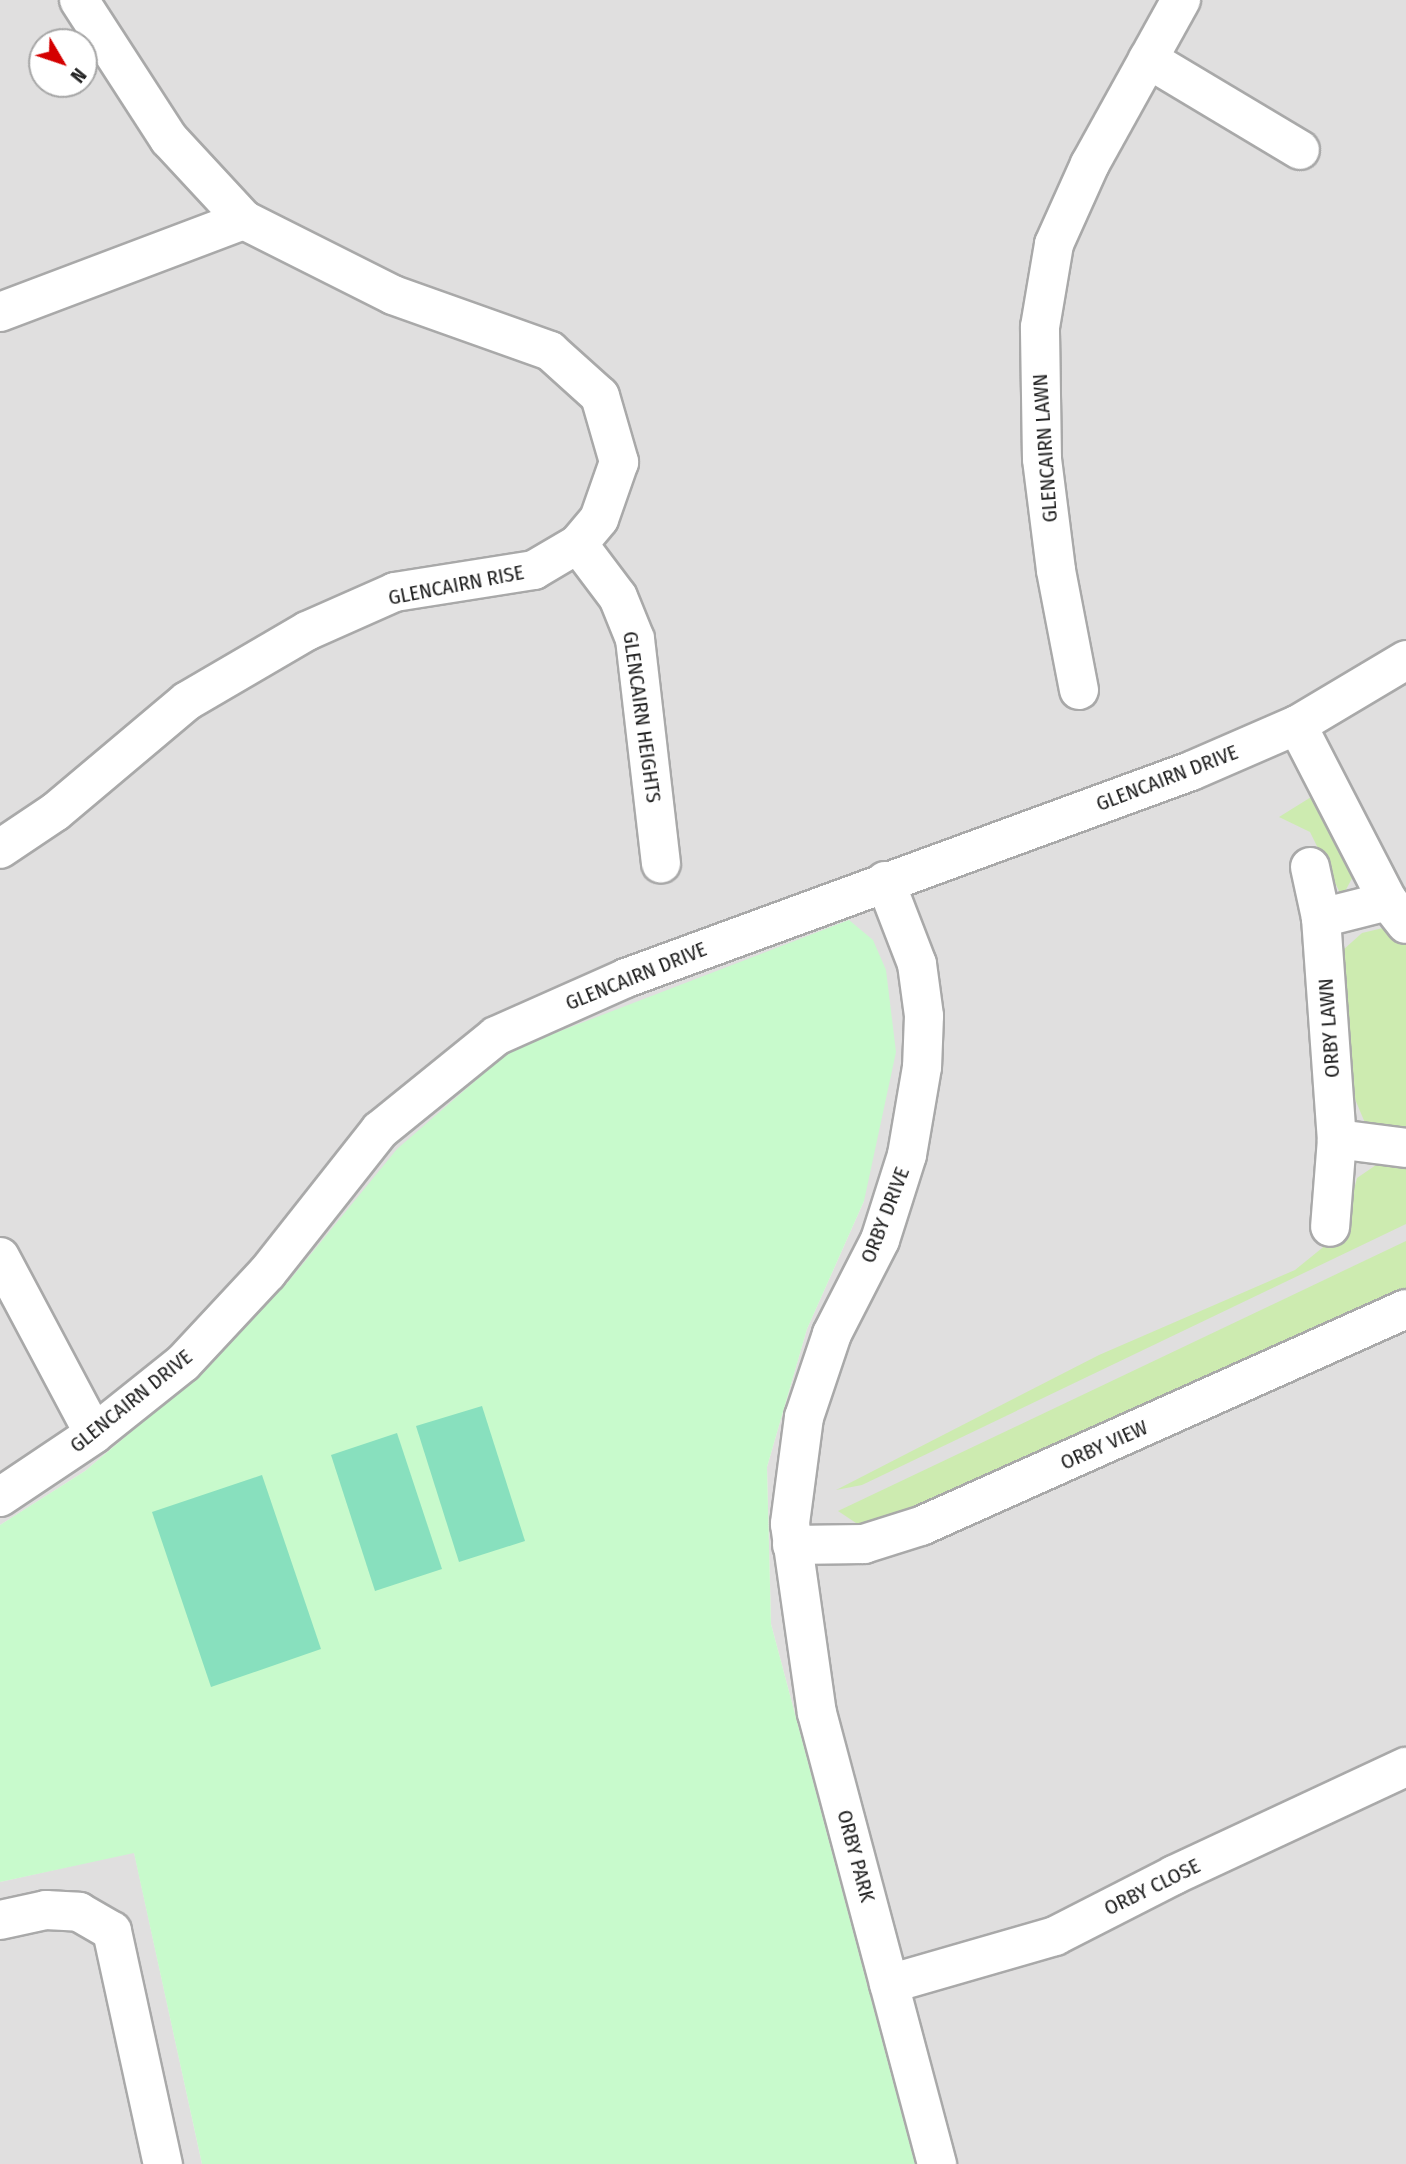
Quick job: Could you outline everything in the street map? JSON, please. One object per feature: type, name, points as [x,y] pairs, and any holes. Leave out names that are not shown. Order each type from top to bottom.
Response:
[{"type":"street","points":[[0,312],[244,220],[169,139],[79,0]]},
{"type":"street","name":"GLENCAIRN LAWN","points":[[1079,690],[1056,570],[1042,459],[1037,394],[1040,327],[1054,244],[1090,164],[1181,0]]},
{"type":"street","points":[[1148,59],[1300,150]]},
{"type":"street","name":"GLENCAIRN RISE","points":[[0,849],[54,813],[187,701],[307,631],[395,592],[534,570],[578,544],[599,519],[619,462],[600,396],[550,351],[393,295],[244,220]]},
{"type":"street","name":"GLENCAIRN HEIGHTS","points":[[578,544],[618,597],[635,639],[661,863]]},
{"type":"street","name":"GLENCAIRN DRIVE","points":[[0,1497],[94,1434],[183,1363],[267,1273],[380,1130],[496,1036],[626,978],[1191,771],[1297,725],[1406,660]]},
{"type":"street","points":[[1297,725],[1397,913],[1321,918]]},
{"type":"street","name":"ORBY LAWN","points":[[1310,867],[1321,918],[1337,1139],[1330,1227]]},
{"type":"street","name":"ORBY DRIVE","points":[[792,1545],[790,1524],[804,1418],[832,1334],[880,1240],[907,1155],[922,1067],[923,1016],[917,964],[885,881]]},
{"type":"street","points":[[1337,1139],[1406,1148]]},
{"type":"street","points":[[0,1257],[94,1434]]},
{"type":"street","name":"ORBY VIEW","points":[[792,1545],[864,1544],[921,1527],[1406,1309]]},
{"type":"street","name":"ORBY PARK","points":[[792,1545],[817,1713],[937,2164]]},
{"type":"street","name":"ORBY CLOSE","points":[[890,1983],[1055,1936],[1174,1875],[1406,1767]]},
{"type":"street","points":[[0,1920],[46,1910],[79,1912],[112,1931],[163,2164]]},
{"type":"shaded area","points":[[0,0],[1406,0],[1406,2164],[915,2164],[771,1624],[767,1467],[807,1329],[864,1201],[287,1282],[190,1382],[85,1471],[0,1525]]},
{"type":"shaded area","points":[[134,1852],[202,2164],[0,2164],[0,1882]]},
{"type":"green space","points":[[1316,794],[1357,869],[1342,897],[1310,832],[1279,817]]},
{"type":"green space","points":[[849,920],[873,940],[886,970],[896,1052],[864,1201],[807,1329],[767,1467],[771,1624],[915,2164],[202,2164],[134,1853],[0,1882],[0,1525],[85,1471],[190,1382],[288,1282],[397,1149],[511,1050]]},
{"type":"green space","points":[[1383,928],[1401,929],[1406,934],[1406,1134],[1365,1123],[1355,1099],[1343,950],[1362,933]]},
{"type":"green space","points":[[1376,1165],[1406,1166],[1406,1224],[862,1485],[836,1490],[1099,1355],[1295,1270],[1343,1231],[1357,1178]]},
{"type":"green space","points":[[1406,1241],[1406,1292],[907,1523],[859,1525],[838,1511]]},
{"type":"green space","points":[[482,1406],[525,1541],[459,1562],[416,1426]]},
{"type":"green space","points":[[397,1433],[442,1569],[375,1591],[331,1455]]},
{"type":"green space","points":[[262,1475],[321,1649],[211,1687],[152,1512]]}]
